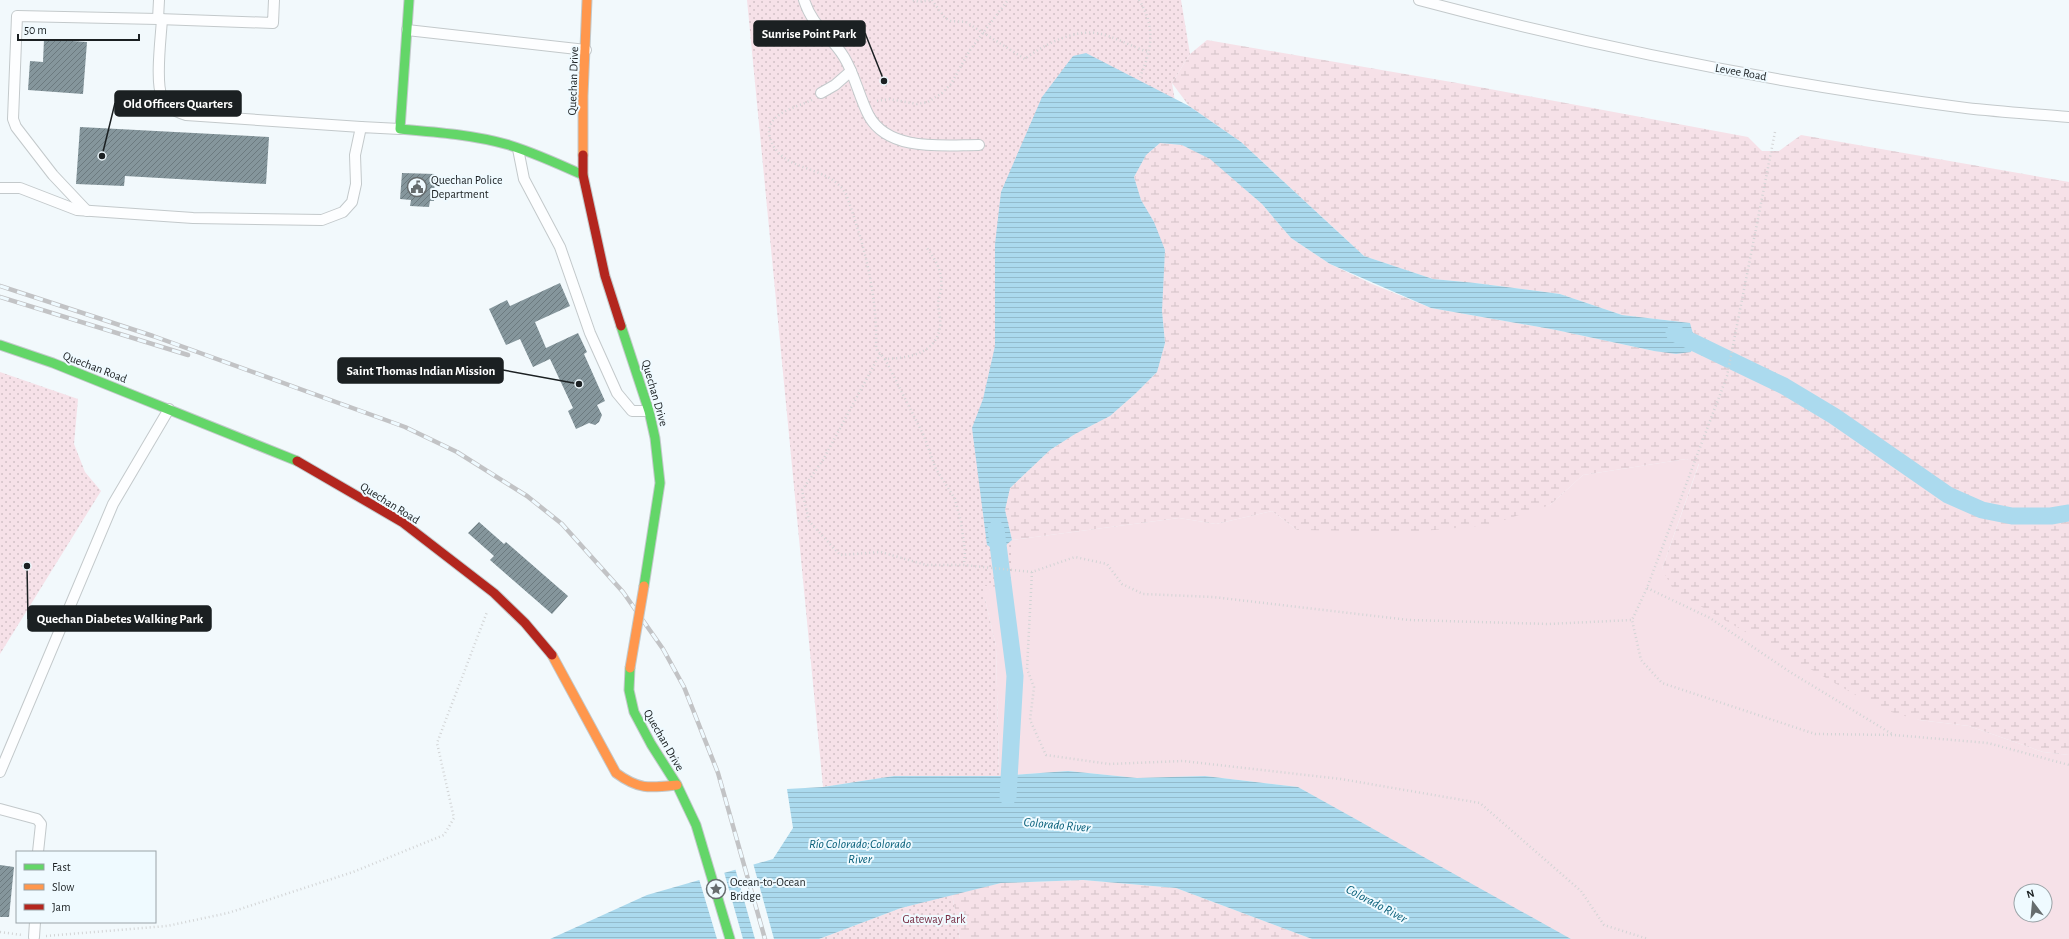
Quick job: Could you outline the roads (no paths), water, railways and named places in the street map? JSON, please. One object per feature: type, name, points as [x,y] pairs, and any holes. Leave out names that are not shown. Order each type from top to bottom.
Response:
[{"type":"street","points":[[409,0],[400,129],[447,133],[498,142],[583,175]]},
{"type":"street","name":"Quechan Drive","points":[[587,0],[583,96],[583,175],[605,276],[649,411],[655,438],[660,483],[630,668],[629,690],[634,712],[650,744],[677,785],[700,835],[730,939]]},
{"type":"street","name":"Quechan Road","points":[[0,345],[169,408],[297,461],[402,522],[494,593],[526,623],[552,656],[570,692],[616,773],[628,782],[650,788],[677,785]]},
{"type":"lane","points":[[159,0],[159,84],[162,97],[177,113],[186,115],[400,129]]},
{"type":"lane","points":[[87,211],[53,175],[13,119],[17,16],[273,23],[274,0]]},
{"type":"lane","points":[[804,0],[809,16],[844,56],[870,117],[888,136],[903,142],[979,145]]},
{"type":"lane","name":"Levee Road","points":[[1419,0],[1627,51],[1801,83],[1967,108],[2069,116]]},
{"type":"lane","points":[[407,30],[586,50]]},
{"type":"lane","points":[[820,95],[835,85],[851,71]]},
{"type":"lane","points":[[0,188],[20,188],[76,210],[193,218],[322,220],[343,212],[352,202],[356,184],[355,155],[361,127]]},
{"type":"lane","points":[[518,149],[524,179],[560,248],[590,333],[617,393],[632,411],[649,411]]},
{"type":"lane","points":[[0,772],[113,504],[169,408]]},
{"type":"lane","points":[[0,809],[37,819],[40,824],[38,851]]},
{"type":"lane","points":[[34,937],[35,923]]},
{"type":"water","points":[[1086,53],[1189,106],[1241,142],[1364,256],[1433,279],[1560,294],[1622,315],[1690,323],[1695,341],[1691,352],[1676,354],[1654,351],[1556,330],[1431,308],[1330,264],[1291,238],[1262,204],[1210,159],[1182,145],[1160,143],[1146,155],[1134,177],[1141,200],[1154,222],[1165,250],[1162,311],[1165,343],[1157,372],[1110,416],[1075,434],[1050,450],[1010,488],[1005,510],[1012,540],[998,552],[987,545],[972,428],[983,399],[995,346],[995,244],[1001,192],[1042,97],[1073,56]]},
{"type":"water","name":"Río Colorado;Colorado River","points":[[1068,771],[1137,778],[1205,776],[1298,787],[1571,939],[1312,939],[1176,888],[1083,880],[1001,883],[901,908],[819,939],[550,939],[647,895],[773,859],[793,828],[787,789],[823,787],[894,776],[999,776]]},
{"type":"waterway","points":[[1674,333],[1784,386],[1834,416],[1948,495],[1982,510],[2012,516],[2051,516],[2069,513]]},
{"type":"waterway","points":[[996,529],[1015,676],[1008,797]]},
{"type":"railway","points":[[0,286],[153,336],[405,427],[457,452],[527,496],[562,524],[623,592],[663,649],[684,687],[718,773],[765,939]]},
{"type":"railway","points":[[0,297],[188,355]]},
{"type":"place","name":"Sunrise Point Park","points":[[884,81]]},
{"type":"place","name":"Old Officers Quarters","points":[[102,156]]},
{"type":"place","name":"Quechan Police Department","points":[[417,187]]},
{"type":"place","name":"Saint Thomas Indian Mission","points":[[579,384]]},
{"type":"place","name":"Quechan Diabetes Walking Park","points":[[27,566]]},
{"type":"place","name":"Ocean-to-Ocean Bridge","points":[[716,889]]},
{"type":"water label","name":"Colorado River","points":[[1057,824]]},
{"type":"water label","name":"Colorado River","points":[[1377,903]]},
{"type":"park label","name":"Gateway Park","points":[[934,919]]}]
